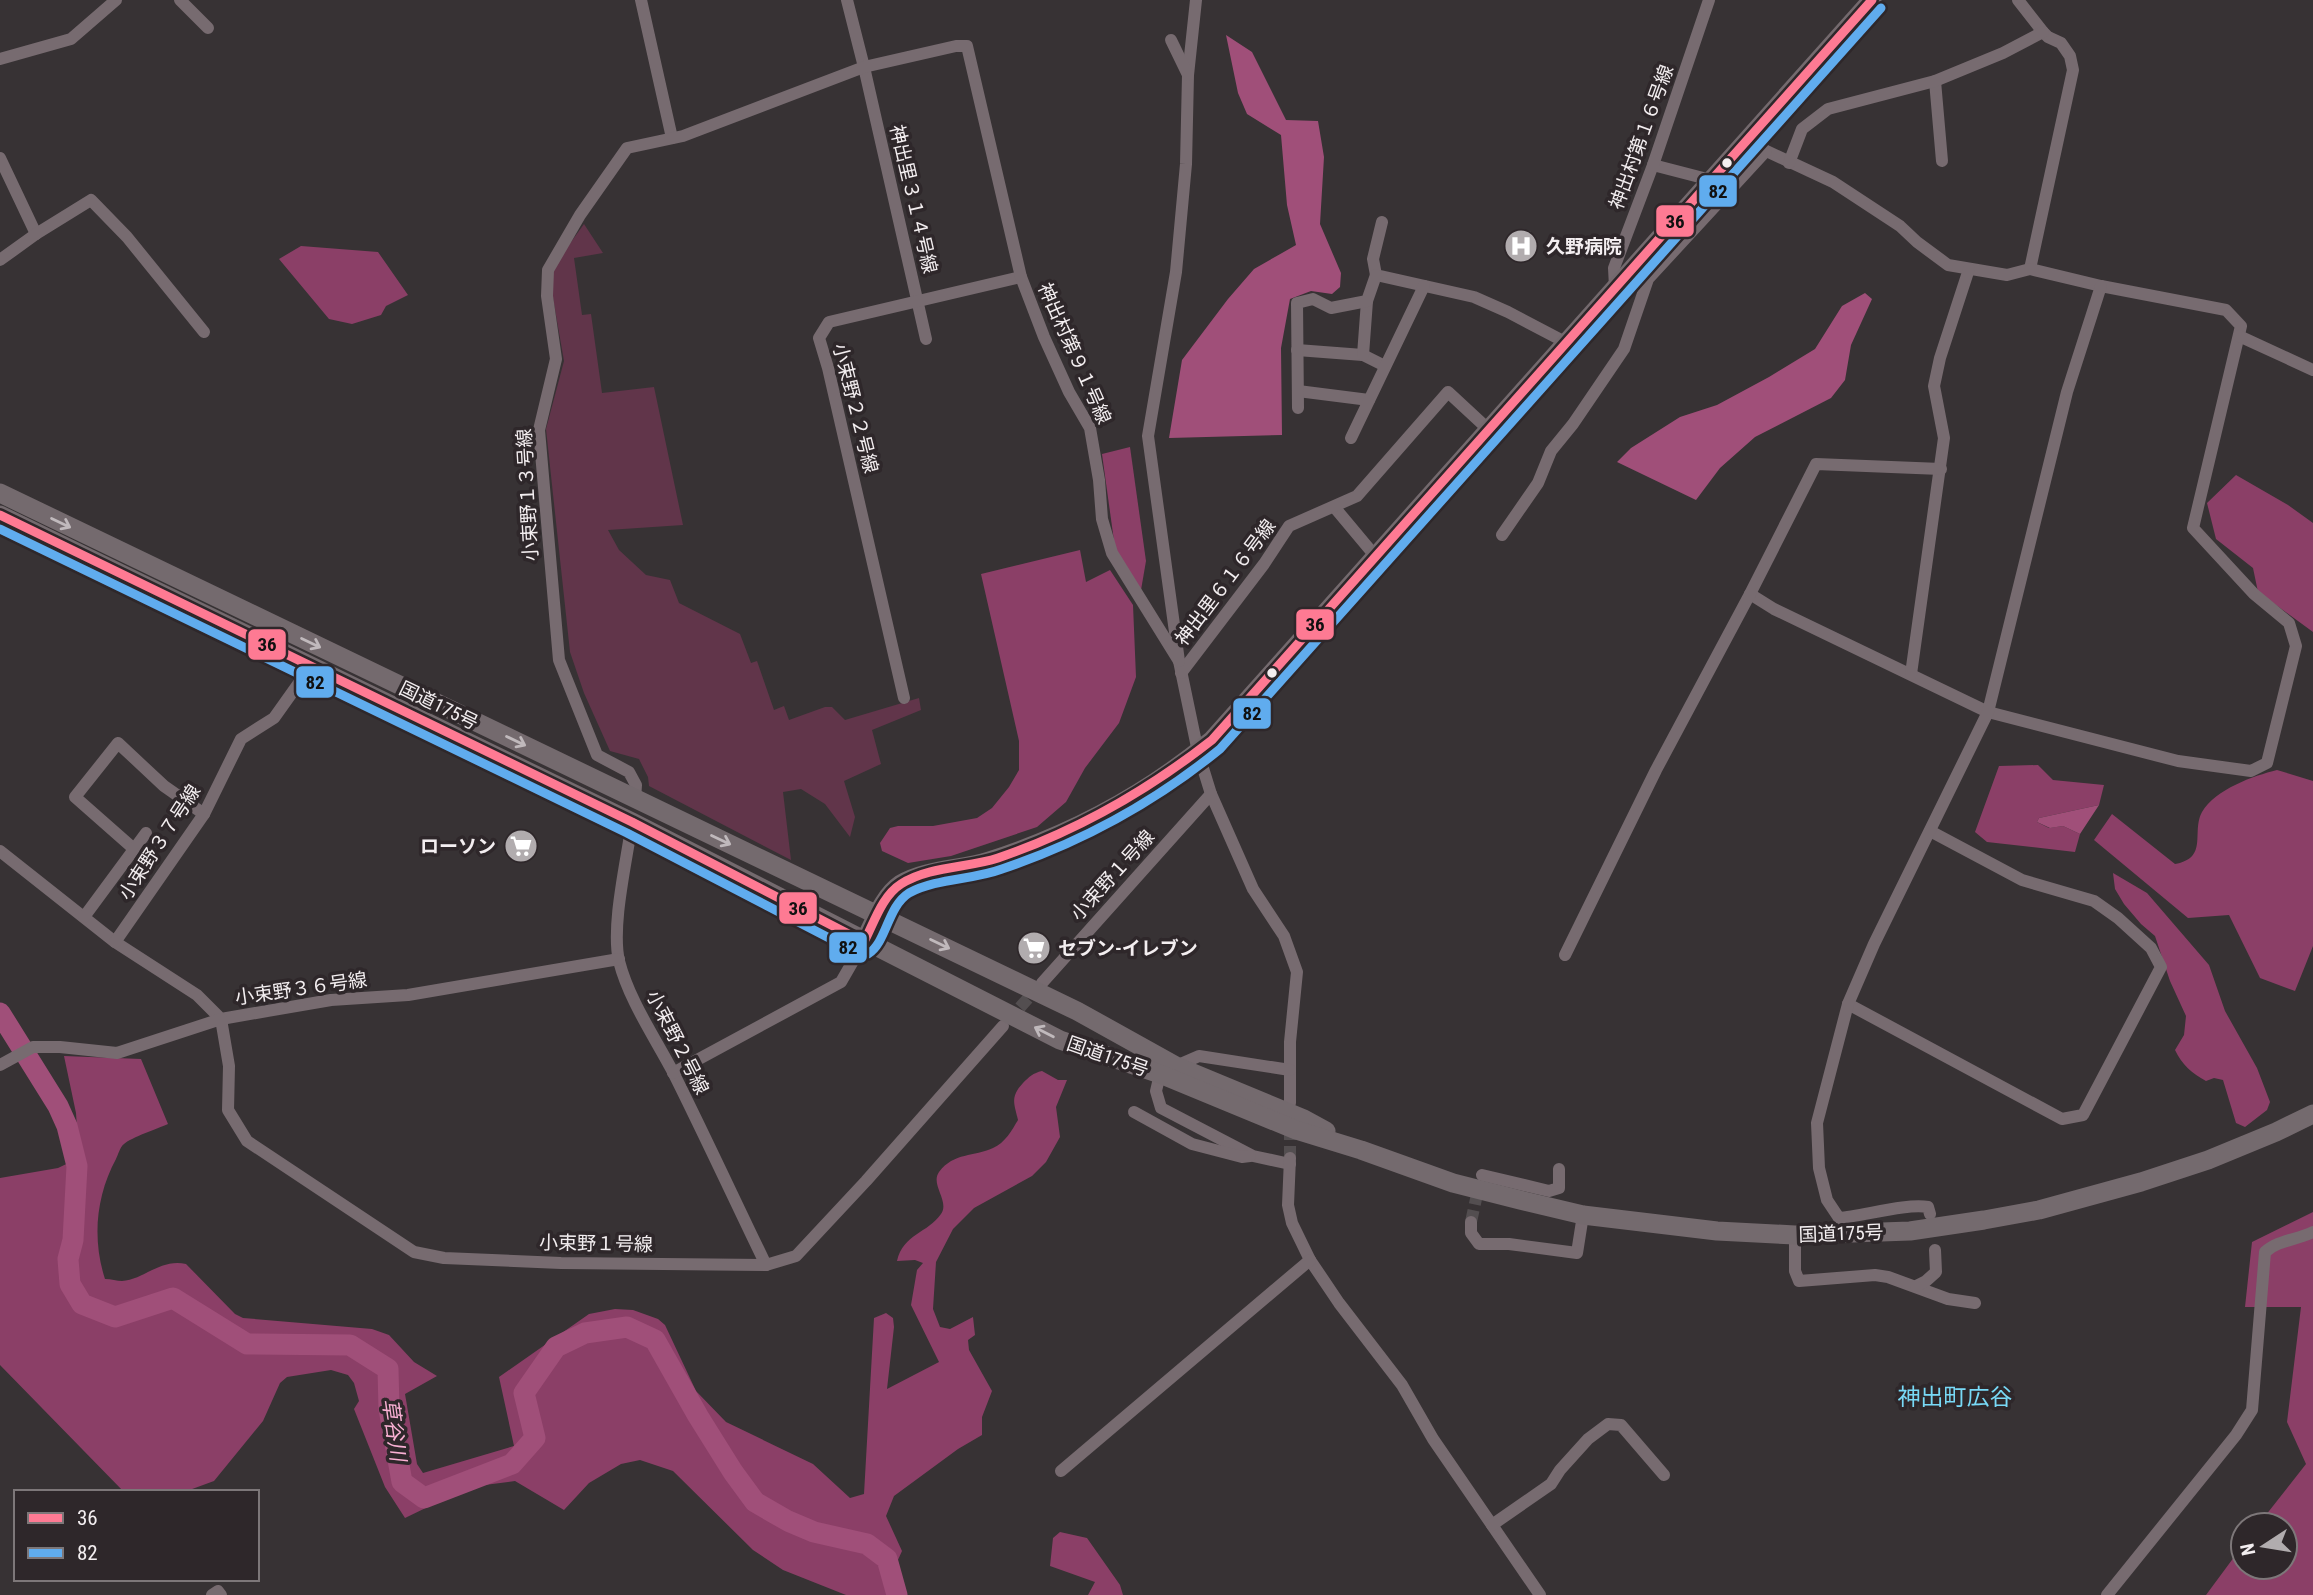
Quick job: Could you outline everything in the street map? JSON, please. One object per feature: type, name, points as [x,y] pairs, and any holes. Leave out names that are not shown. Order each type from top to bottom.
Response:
[{"type":"highway","points":[[864,942],[886,899],[900,886],[922,876],[986,862],[1038,844],[1087,822],[1150,787],[1198,752],[1238,712],[1872,0]]},
{"type":"highway","name":"国道175号","points":[[0,493],[1077,1011],[1168,1070]]},
{"type":"highway","name":"国道175号","points":[[0,515],[632,822],[1060,1040],[1168,1070],[1304,1119],[1361,1150],[1453,1183],[1583,1214],[1717,1231],[1795,1235],[1838,1226],[1910,1231],[2039,1210],[2141,1182],[2208,1160],[2313,1114]]},
{"type":"street","points":[[0,59],[71,39],[116,0]]},
{"type":"street","points":[[180,0],[208,28]]},
{"type":"street","points":[[641,0],[672,138]]},
{"type":"street","name":"神出里３１４号線","points":[[847,0],[926,339]]},
{"type":"street","points":[[1196,0],[1188,75],[1186,164],[1177,272],[1148,436],[1180,667],[1198,752],[1211,794],[1253,890],[1284,936],[1297,972],[1290,1103]]},
{"type":"street","name":"神出村第１６号線","points":[[1615,287],[1614,268],[1653,165],[1709,0]]},
{"type":"street","points":[[2018,0],[2043,32],[2061,43],[2070,56],[2073,70],[2030,269]]},
{"type":"street","points":[[1790,163],[1802,129],[1828,109],[1935,81],[2003,53],[2043,32]]},
{"type":"street","points":[[1171,40],[1188,75]]},
{"type":"street","name":"小束野１３号線","points":[[635,799],[636,785],[629,772],[597,755],[559,660],[539,430],[556,359],[547,296],[548,270],[580,215],[627,148],[683,136],[864,67],[956,46],[967,46]]},
{"type":"street","name":"神出村第９１号線","points":[[967,46],[1021,277],[1069,392],[1090,428],[1099,480],[1102,519],[1112,553],[1180,667]]},
{"type":"street","points":[[1935,81],[1942,161]]},
{"type":"street","points":[[1745,141],[1833,182],[1900,226],[1948,265],[2007,275],[2030,269],[2101,286],[2226,310],[2241,326],[2193,528],[2254,594],[2290,623],[2295,646],[2266,763],[2251,771],[2178,761],[1988,712],[1774,609],[1750,594]]},
{"type":"street","points":[[1502,535],[1538,483],[1551,451],[1573,424],[1623,349],[1648,279],[1766,151]]},
{"type":"street","points":[[0,158],[36,234]]},
{"type":"street","points":[[1653,165],[1711,180]]},
{"type":"street","points":[[0,260],[91,200],[179,297],[204,331]]},
{"type":"street","points":[[1363,355],[1367,302],[1376,275],[1373,259],[1382,222]]},
{"type":"street","points":[[1911,674],[1944,438],[1934,386],[1940,358],[1969,270]]},
{"type":"street","points":[[1376,275],[1474,297],[1567,343]]},
{"type":"street","name":"小束野２２号線","points":[[904,698],[819,338],[829,322],[1021,277]]},
{"type":"street","points":[[1351,438],[1424,286]]},
{"type":"street","points":[[1930,1214],[1928,1208],[1917,1205],[1865,1216],[1838,1226],[1827,1200],[1819,1168],[1817,1124],[1848,1004],[1988,712],[2067,392],[2101,286]]},
{"type":"street","points":[[1298,408],[1297,303],[1313,299],[1331,308],[1367,302]]},
{"type":"street","points":[[2239,336],[2313,370]]},
{"type":"street","points":[[1297,350],[1363,355],[1385,366]]},
{"type":"street","points":[[1298,391],[1369,400]]},
{"type":"street","name":"神出里６１６号線","points":[[1180,667],[1264,564],[1289,526],[1357,496],[1448,392],[1489,430]]},
{"type":"street","points":[[1565,955],[1656,770],[1816,464],[1941,469]]},
{"type":"street","points":[[1335,508],[1376,556]]},
{"type":"street","name":"小束野３７号線","points":[[115,942],[204,814],[241,739],[274,718],[311,666]]},
{"type":"street","points":[[134,849],[75,797],[118,743],[164,786],[204,814]]},
{"type":"street","points":[[589,777],[600,772],[604,759]]},
{"type":"street","name":"小束野１号線","points":[[1042,982],[1211,794]]},
{"type":"street","name":"小束野２号線","points":[[632,822],[620,910],[619,960],[630,992],[673,1073],[766,1265]]},
{"type":"street","points":[[1848,1004],[2062,1119],[2083,1115],[2161,967],[2151,948],[2118,918],[2094,901],[2022,880],[1930,831]]},
{"type":"street","points":[[84,917],[146,833]]},
{"type":"street","name":"小束野３６号線","points":[[0,851],[115,942],[197,995],[221,1019],[331,1000],[408,995],[619,960]]},
{"type":"street","points":[[673,1073],[841,982],[864,942]]},
{"type":"street","points":[[0,1065],[33,1047],[117,1053],[221,1019]]},
{"type":"street","name":"小束野１号線","points":[[221,1019],[229,1066],[228,1110],[247,1140],[414,1252],[444,1258],[561,1263],[766,1265],[796,1256],[1003,1026]]},
{"type":"street","points":[[1253,1156],[1161,1108],[1156,1091],[1168,1070],[1199,1056],[1290,1070]]},
{"type":"street","points":[[1134,1112],[1192,1144],[1242,1157],[1290,1161],[1288,1205],[1292,1223],[1310,1260],[1339,1303],[1402,1385],[1433,1439],[1540,1595]]},
{"type":"street","points":[[1482,1175],[1549,1191],[1559,1188],[1559,1169]]},
{"type":"street","points":[[1471,1222],[1471,1233],[1479,1244],[1509,1244],[1577,1253],[1583,1214]]},
{"type":"street","points":[[2107,1595],[2236,1435],[2252,1410],[2265,1252],[2274,1244],[2299,1239],[2313,1232]]},
{"type":"street","points":[[1795,1235],[1795,1271],[1799,1281],[1875,1275],[1916,1286],[1948,1299],[1975,1303]]},
{"type":"street","points":[[1916,1286],[1936,1272],[1935,1250]]},
{"type":"street","points":[[1061,1471],[1310,1260]]},
{"type":"street","points":[[1492,1525],[1551,1483],[1560,1469],[1588,1439],[1608,1424],[1621,1425],[1664,1475]]},
{"type":"street","points":[[212,1595],[218,1591],[221,1595]]},
{"type":"shaded area","points":[[1226,35],[1252,52],[1286,120],[1318,121],[1324,157],[1320,224],[1341,273],[1340,287],[1332,294],[1311,291],[1290,299],[1281,348],[1282,435],[1169,438],[1182,360],[1254,269],[1296,245],[1287,205],[1281,135],[1247,114],[1238,93]]},
{"type":"shaded area","points":[[584,224],[603,253],[574,258],[582,315],[591,314],[602,393],[654,387],[683,525],[608,530],[619,550],[646,575],[670,580],[679,603],[740,634],[751,663],[757,661],[774,710],[784,706],[789,720],[832,707],[845,720],[919,698],[921,710],[872,730],[881,764],[844,781],[855,817],[850,837],[825,804],[801,789],[783,792],[791,860],[649,786],[648,777],[639,759],[610,751],[584,693],[570,652],[546,429],[564,361],[553,298],[553,267]]},
{"type":"shaded area","points":[[301,246],[378,252],[408,295],[386,306],[381,315],[352,324],[329,319],[279,259]]},
{"type":"shaded area","points":[[1865,293],[1872,299],[1851,345],[1845,380],[1831,398],[1755,437],[1720,468],[1696,500],[1617,462],[1631,448],[1680,417],[1717,405],[1815,349],[1842,306]]},
{"type":"shaded area","points":[[1130,447],[1146,561],[1141,590],[1115,548],[1102,454]]},
{"type":"shaded area","points":[[2236,475],[2313,523],[2313,632],[2258,592],[2253,568],[2216,539],[2207,503]]},
{"type":"shaded area","points":[[1080,550],[1086,582],[1110,570],[1133,605],[1136,677],[1119,723],[1085,768],[1066,802],[1037,827],[951,856],[908,863],[882,851],[880,843],[890,828],[933,826],[977,818],[992,808],[1009,787],[1019,770],[1019,741],[981,574]]},
{"type":"shaded area","points":[[2038,765],[2053,780],[2104,785],[2099,805],[2039,818],[2037,822],[2049,828],[2063,826],[2080,834],[2075,852],[1987,842],[1975,832],[1999,766]]},
{"type":"shaded area","points":[[2277,770],[2313,781],[2313,946],[2295,991],[2260,978],[2229,915],[2188,918],[2094,840],[2112,814],[2175,864],[2185,861],[2196,850],[2199,820],[2208,804],[2236,785]]},
{"type":"shaded area","points":[[2099,805],[2080,834],[2063,826],[2050,828],[2037,822],[2039,818]]},
{"type":"shaded area","points":[[2113,873],[2147,893],[2209,965],[2225,1011],[2257,1068],[2270,1102],[2267,1110],[2245,1127],[2236,1123],[2223,1080],[2214,1078],[2206,1081],[2201,1078],[2184,1064],[2175,1050],[2184,1035],[2186,1016],[2170,981],[2155,936],[2124,904],[2115,889]]},
{"type":"shaded area","points":[[64,1056],[141,1059],[168,1124],[124,1144],[109,1173],[100,1203],[97,1233],[105,1279],[130,1280],[160,1266],[186,1264],[235,1314],[243,1318],[372,1329],[389,1335],[414,1362],[437,1376],[405,1394],[417,1464],[423,1473],[514,1446],[499,1377],[589,1314],[615,1309],[633,1310],[658,1319],[665,1325],[696,1391],[726,1422],[813,1464],[850,1498],[864,1494],[874,1318],[886,1313],[893,1318],[887,1389],[939,1362],[911,1305],[917,1270],[923,1263],[915,1260],[897,1261],[910,1239],[941,1214],[943,1204],[937,1182],[939,1172],[951,1161],[986,1151],[1005,1140],[1018,1120],[1014,1105],[1016,1092],[1031,1076],[1042,1071],[1058,1080],[1067,1080],[1056,1107],[1060,1137],[1046,1162],[1032,1176],[974,1208],[953,1229],[936,1262],[933,1309],[940,1327],[950,1329],[973,1317],[975,1335],[968,1340],[969,1350],[992,1391],[982,1417],[982,1435],[958,1449],[894,1496],[886,1516],[902,1551],[887,1584],[888,1595],[846,1595],[783,1570],[753,1550],[673,1471],[640,1460],[621,1464],[589,1483],[564,1510],[515,1481],[469,1487],[405,1518],[385,1487],[354,1409],[359,1401],[354,1383],[348,1375],[331,1370],[287,1377],[280,1383],[263,1421],[214,1481],[189,1490],[122,1490],[0,1365],[0,1178],[58,1168],[79,1158],[76,1113]]},
{"type":"shaded area","points":[[2313,1212],[2313,1595],[2206,1595],[2229,1564],[2229,1581],[2299,1581],[2299,1511],[2269,1511],[2306,1464],[2287,1422],[2301,1307],[2245,1307],[2252,1242]]},
{"type":"shaded area","points":[[1060,1532],[1087,1538],[1120,1585],[1123,1595],[1088,1595],[1095,1582],[1050,1566],[1053,1538]]},
{"type":"waterway","name":"草谷川","points":[[0,1013],[58,1106],[67,1126],[77,1166],[73,1240],[68,1259],[70,1284],[82,1304],[115,1317],[173,1298],[247,1344],[350,1345],[388,1369],[389,1409],[402,1482],[424,1498],[512,1464],[535,1438],[524,1393],[556,1347],[585,1333],[627,1327],[655,1340],[698,1416],[755,1502],[814,1532],[867,1544],[887,1559],[897,1595]]},
{"type":"tunnel","points":[[1008,1021],[1038,987]]},
{"type":"tunnel","points":[[1290,1123],[1290,1158]]},
{"type":"tunnel","points":[[1471,1222],[1479,1185]]},
{"type":"transit line","name":"36","points":[[0,515],[632,822],[864,942],[889,895],[901,884],[936,870],[998,858],[1056,835],[1137,793],[1212,740],[1872,0]]},
{"type":"transit line","name":"82","points":[[0,529],[627,833],[858,953],[868,954],[879,941],[896,907],[909,893],[931,884],[991,873],[1061,846],[1144,803],[1220,749],[1881,8]]},
{"type":"place","name":"久野病院","points":[[1521,246]]},
{"type":"place","name":"ローソン","points":[[521,846]]},
{"type":"place","name":"セブン-イレブン","points":[[1034,948]]},
{"type":"district","name":"神出町広谷","points":[[1955,1397]]}]
